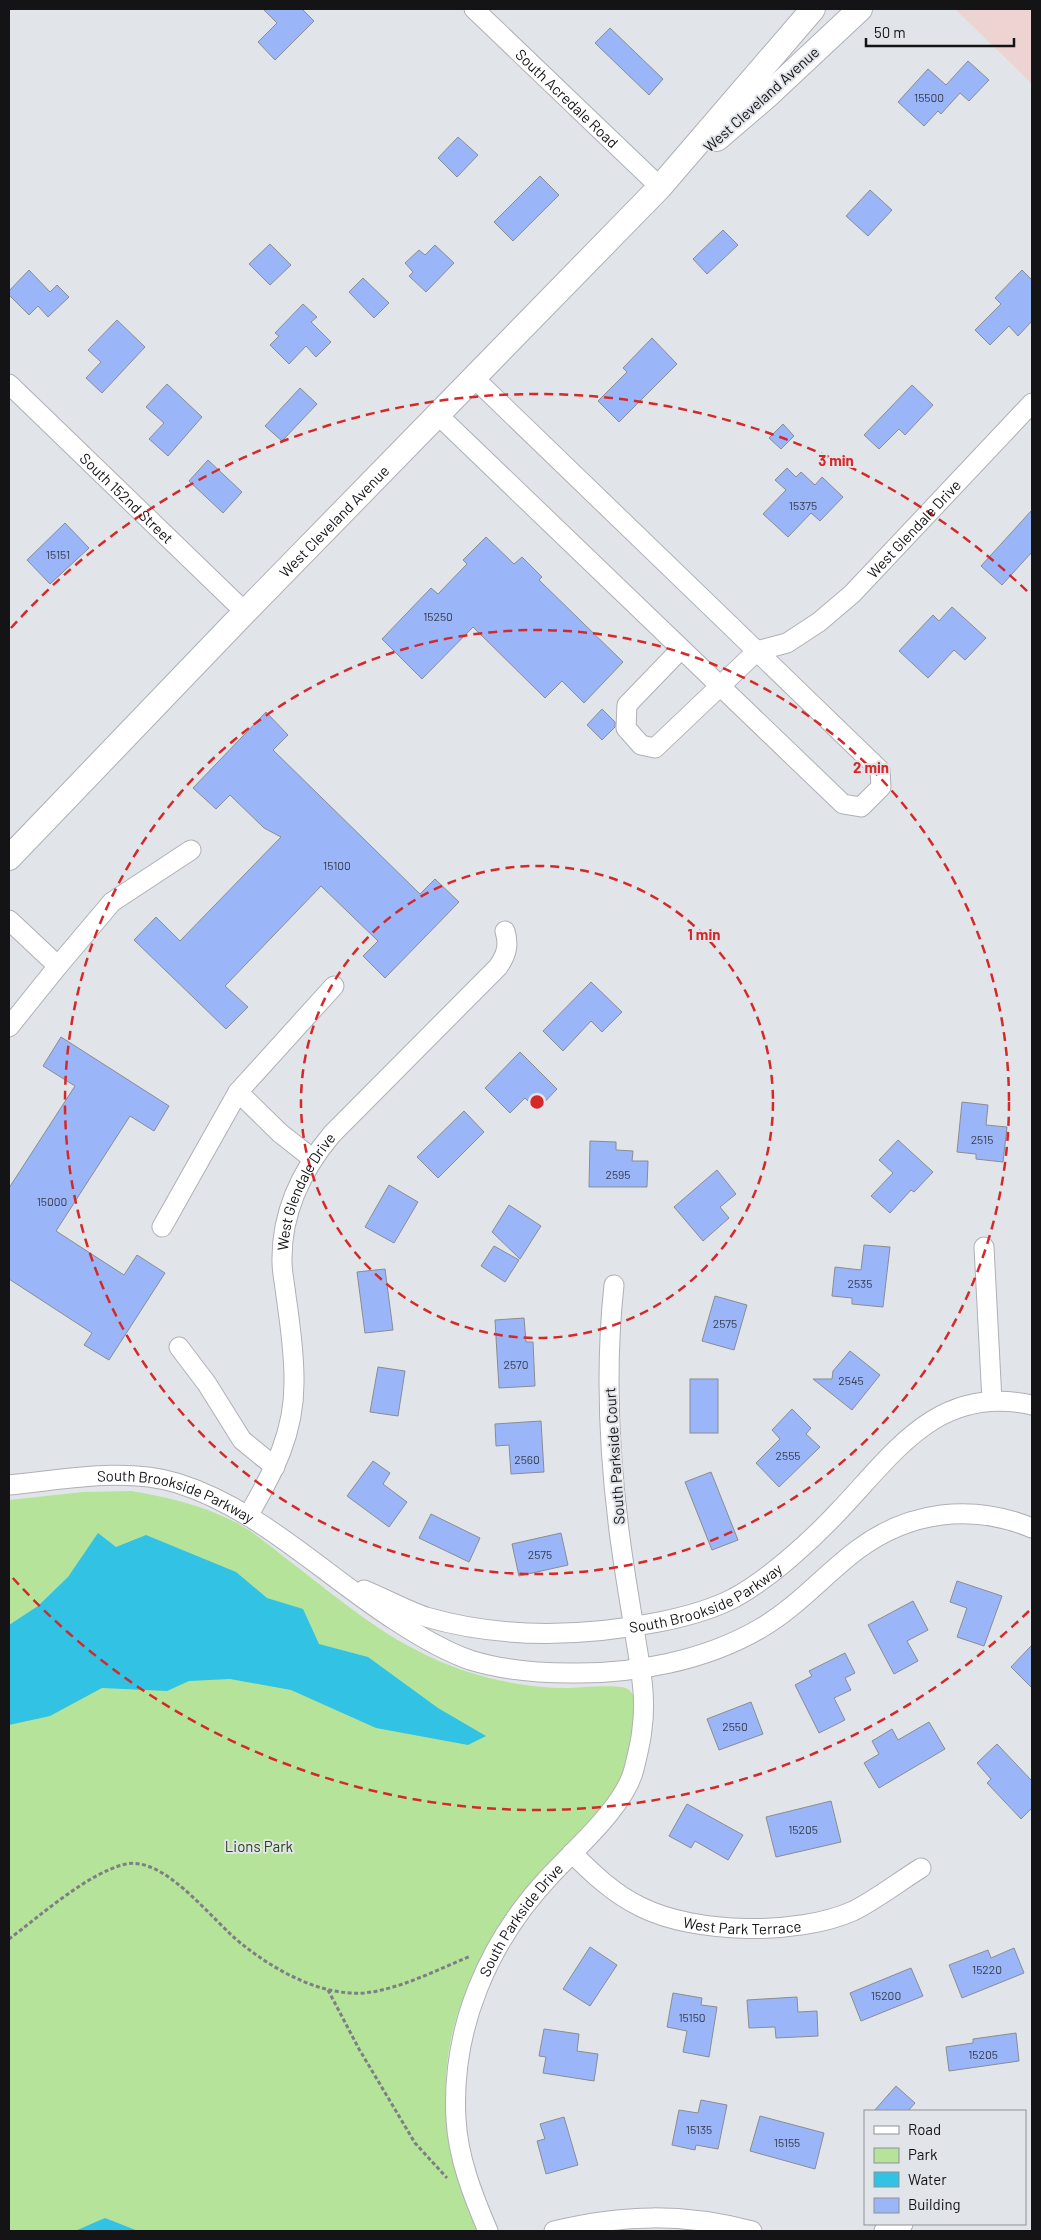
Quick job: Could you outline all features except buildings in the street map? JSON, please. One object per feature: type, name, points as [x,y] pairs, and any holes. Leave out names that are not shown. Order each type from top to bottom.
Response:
[{"type":"main road","name":"West Cleveland Avenue","points":[[9,858],[245,612],[660,187],[813,9]]},
{"type":"main road","name":"West Cleveland Avenue","points":[[660,187],[766,98],[860,9]]},
{"type":"street","name":"South Acredale Road","points":[[474,9],[660,187]]},
{"type":"street","points":[[438,414],[844,804],[861,807],[881,787],[880,770],[474,378]]},
{"type":"street","name":"South 152nd Street","points":[[9,384],[245,612]]},
{"type":"street","name":"West Glendale Drive","points":[[756,651],[787,643],[819,622],[852,594],[1032,403]]},
{"type":"street","points":[[682,649],[627,705],[626,728],[641,745],[655,748],[756,651]]},
{"type":"street","points":[[9,1027],[112,902],[192,850]]},
{"type":"street","points":[[9,920],[58,966]]},
{"type":"street","name":"West Glendale Drive","points":[[248,1516],[276,1467],[283,1449],[291,1416],[294,1380],[292,1338],[282,1262],[285,1226],[298,1184],[313,1159],[332,1134],[498,967],[507,952],[508,940],[505,931]]},
{"type":"street","points":[[162,1227],[238,1092],[334,986]]},
{"type":"street","points":[[238,1092],[280,1133],[313,1159]]},
{"type":"street","points":[[984,1246],[992,1402]]},
{"type":"street","name":"South Parkside Court","points":[[614,1285],[610,1341],[610,1428],[620,1537],[633,1627]]},
{"type":"street","points":[[178,1347],[207,1384],[242,1440],[276,1467]]},
{"type":"street","name":"South Brookside Parkway","points":[[326,1571],[425,1616],[480,1628],[523,1634],[560,1634],[633,1627],[684,1617],[735,1598],[763,1578],[813,1538],[884,1460],[907,1438],[938,1416],[952,1410],[992,1402],[1032,1404]]},
{"type":"street","name":"South Brookside Parkway","points":[[9,1485],[110,1476],[155,1478],[200,1491],[248,1516],[375,1608],[420,1637],[471,1660],[544,1673],[583,1673],[641,1668],[701,1655],[738,1641],[778,1617],[857,1550],[890,1530],[927,1516],[956,1512],[991,1514],[1032,1528]]},
{"type":"street","name":"South Parkside Drive","points":[[488,2231],[467,2178],[456,2121],[456,2086],[460,2043],[478,1986],[497,1946],[532,1896],[599,1826],[633,1773],[643,1729],[641,1668],[633,1627]]},
{"type":"street","name":"West Park Terrace","points":[[572,1853],[608,1887],[639,1906],[681,1922],[730,1928],[773,1927],[818,1922],[854,1911],[921,1868]]},
{"type":"street","points":[[554,2231],[606,2220],[644,2217],[723,2224],[752,2231]]},
{"type":"street","points":[[884,2231],[900,2225]]},
{"type":"path","points":[[9,1939],[77,1888],[103,1872],[127,1864],[147,1864],[164,1872],[243,1945],[301,1980],[328,1990],[364,1993],[395,1986],[497,1946]]},
{"type":"path","points":[[328,1990],[359,2049],[415,2142],[452,2183],[467,2178]]},
{"type":"shaded area","points":[[955,9],[1032,9],[1032,84]]},
{"type":"green space","name":"Lions Park","points":[[131,1491],[194,1505],[239,1524],[261,1538],[367,1620],[433,1659],[470,1673],[509,1682],[567,1688],[618,1687],[629,1690],[634,1697],[634,1723],[628,1758],[615,1790],[606,1805],[581,1835],[537,1877],[511,1907],[495,1931],[459,2010],[451,2038],[447,2066],[447,2122],[458,2177],[477,2231],[9,2231],[9,1500],[83,1492]]},
{"type":"water","points":[[98,1533],[116,1547],[146,1535],[236,1572],[267,1598],[303,1609],[319,1644],[368,1657],[438,1708],[486,1736],[468,1745],[376,1728],[291,1690],[230,1679],[189,1681],[167,1691],[102,1688],[50,1716],[9,1725],[9,1625],[38,1606],[68,1577]]},
{"type":"water","points":[[105,2218],[138,2231],[75,2231]]}]
